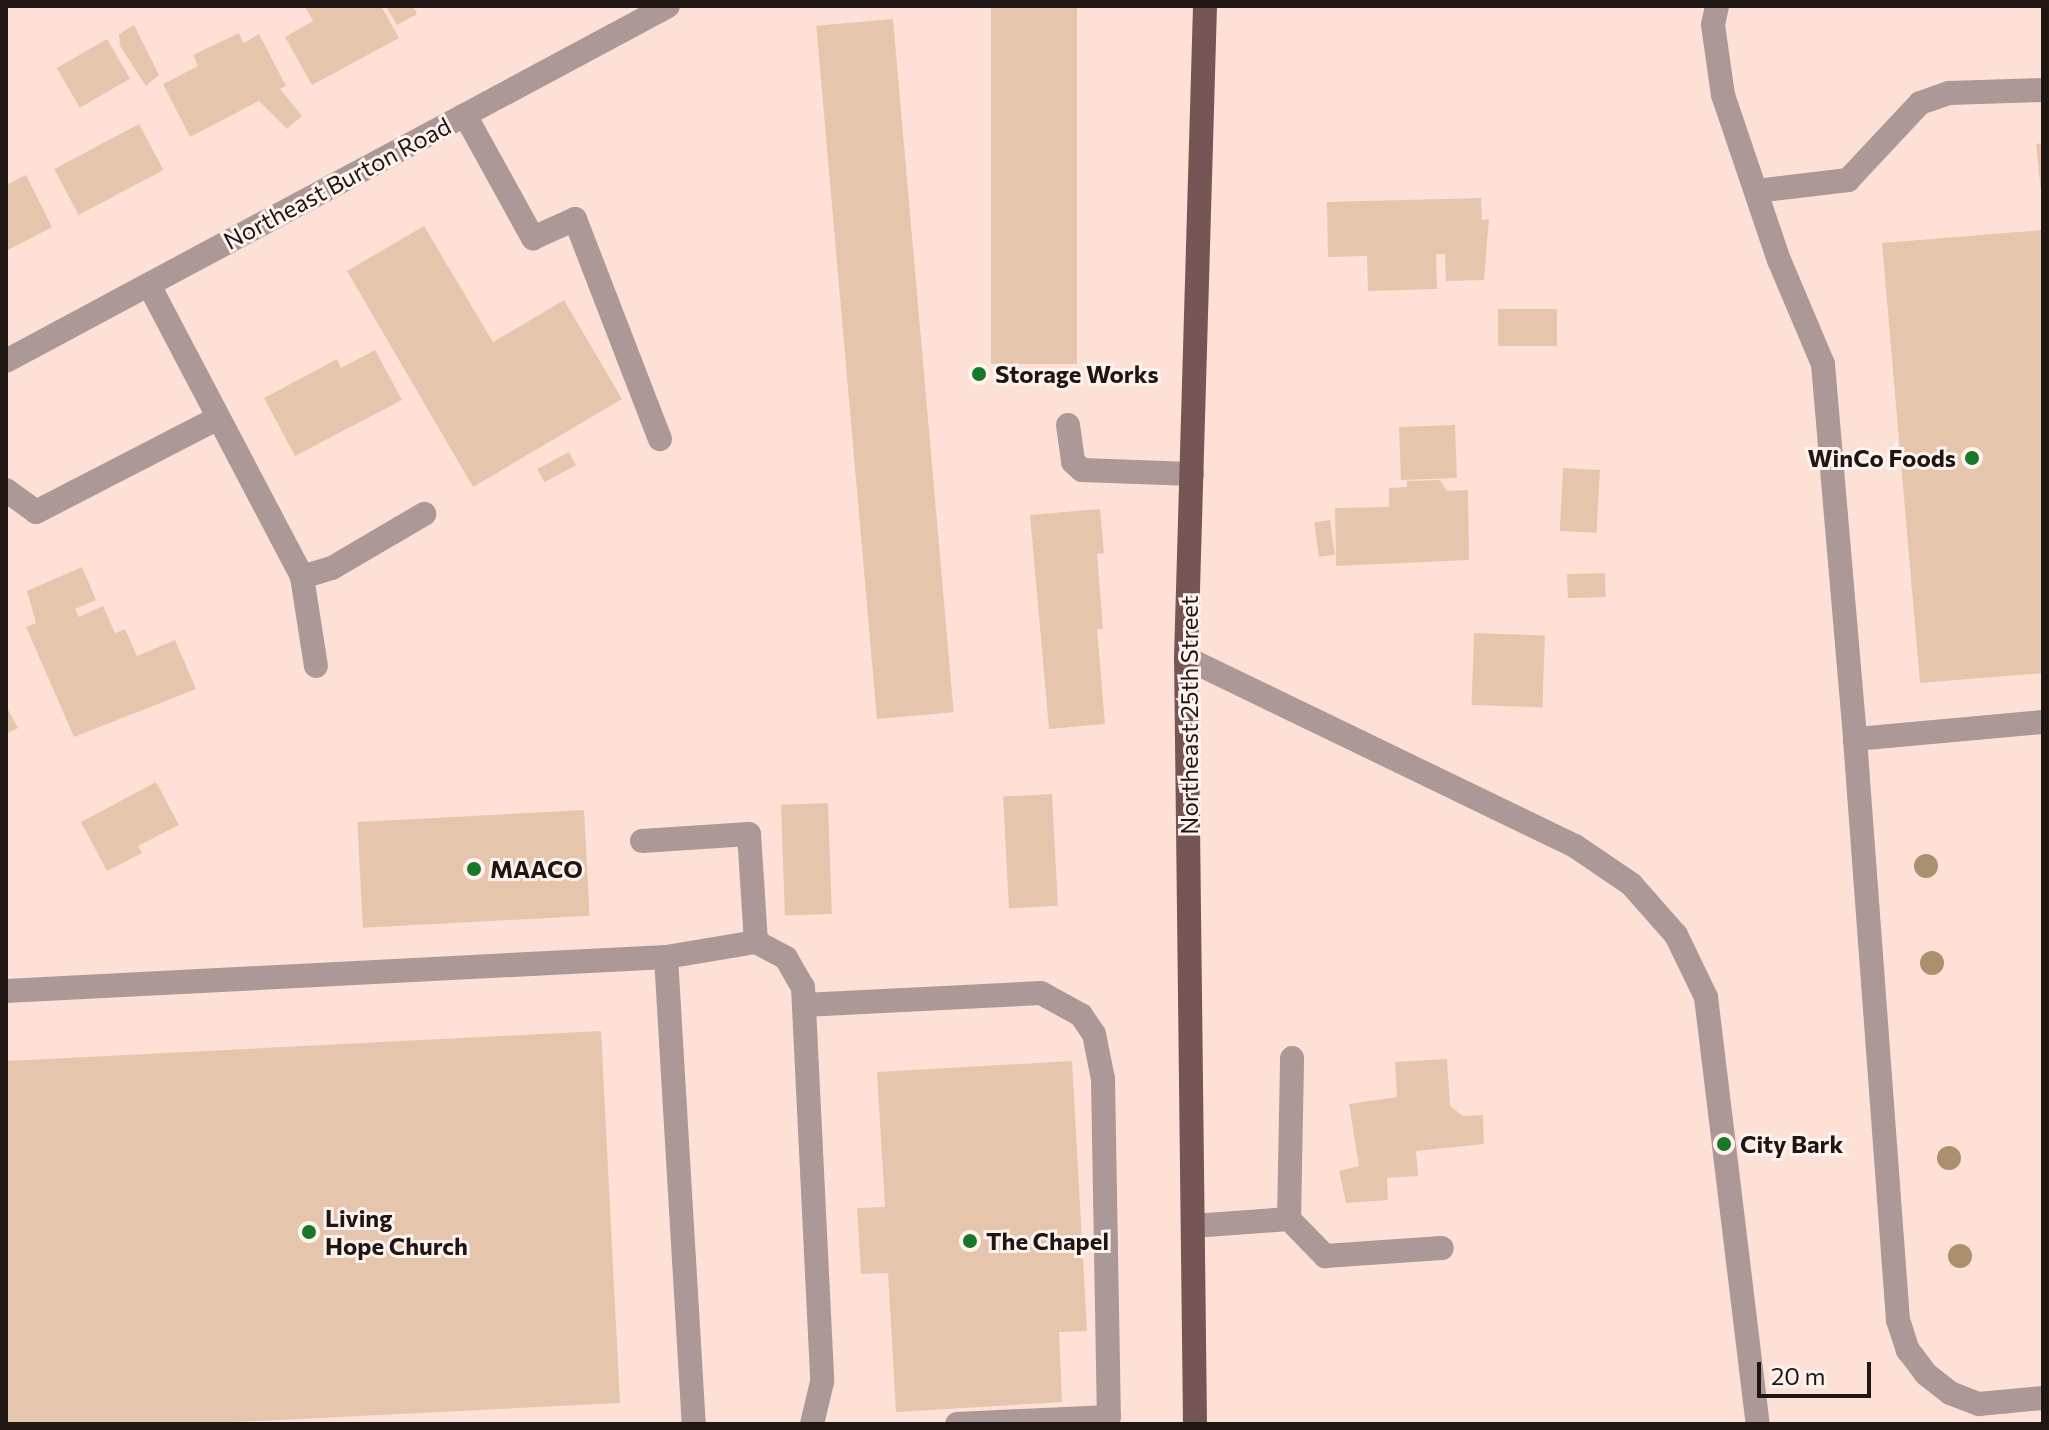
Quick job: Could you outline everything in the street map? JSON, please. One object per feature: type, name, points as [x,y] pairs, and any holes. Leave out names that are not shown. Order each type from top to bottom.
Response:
[{"type":"main road","name":"Northeast 25th Street","points":[[1195,1424],[1186,658],[1205,6]]},
{"type":"street","name":"Northeast Burton Road","points":[[6,361],[668,6]]},
{"type":"street","points":[[1717,6],[1713,25],[1723,95],[1756,191],[1823,364],[1855,739],[1898,1320],[1908,1350],[1926,1374],[1950,1393],[1979,1404],[2043,1398]]},
{"type":"street","points":[[1756,191],[1848,180],[1920,103],[1949,93],[2043,90]]},
{"type":"street","points":[[465,115],[533,238],[575,219],[660,439]]},
{"type":"street","points":[[149,285],[302,577],[316,666]]},
{"type":"street","points":[[6,490],[36,512],[218,418]]},
{"type":"street","points":[[1068,425],[1073,462],[1082,470],[1192,474]]},
{"type":"street","points":[[302,577],[332,568],[424,514]]},
{"type":"street","points":[[1186,658],[1575,846],[1631,884],[1676,935],[1706,997],[1758,1424]]},
{"type":"street","points":[[1855,739],[2043,722]]},
{"type":"street","points":[[642,841],[749,834],[756,942]]},
{"type":"street","points":[[6,991],[666,957],[756,942],[772,948],[797,971],[804,1005],[822,1382],[812,1424]]},
{"type":"street","points":[[666,957],[694,1424]]},
{"type":"street","points":[[804,1005],[1041,993],[1081,1015],[1094,1034],[1103,1079],[1109,1417],[957,1424]]},
{"type":"street","points":[[1292,1058],[1289,1219],[1325,1256],[1442,1248]]},
{"type":"street","points":[[1193,1226],[1289,1219]]},
{"type":"building","points":[[305,6],[381,6],[399,38],[312,85],[285,37],[313,21]]},
{"type":"building","points":[[386,6],[413,6],[417,14],[397,25]]},
{"type":"building","points":[[991,6],[1077,6],[1077,364],[991,364]]},
{"type":"building","points":[[893,19],[954,712],[877,719],[816,26]]},
{"type":"building","points":[[134,25],[159,75],[146,86],[120,46],[119,34]]},
{"type":"building","points":[[239,33],[243,43],[259,34],[286,86],[280,89],[302,116],[287,129],[259,101],[190,137],[163,84],[198,66],[193,55]]},
{"type":"building","points":[[107,39],[130,79],[80,108],[57,68]]},
{"type":"building","points":[[139,124],[163,170],[79,215],[54,169]]},
{"type":"building","points":[[2043,143],[2043,192],[2041,192],[2036,144]]},
{"type":"building","points":[[26,175],[52,227],[6,251],[6,185]]},
{"type":"building","points":[[1481,198],[1482,220],[1489,219],[1484,280],[1446,281],[1445,254],[1436,254],[1437,289],[1368,291],[1367,256],[1328,257],[1327,202]]},
{"type":"building","points":[[424,226],[493,342],[564,300],[622,399],[473,487],[347,271]]},
{"type":"building","name":"WinCo Foods","points":[[2043,230],[2043,673],[1920,683],[1882,243]]},
{"type":"building","points":[[1498,309],[1557,309],[1557,346],[1498,346]]},
{"type":"building","points":[[375,350],[402,400],[295,456],[264,398],[337,359],[341,368]]},
{"type":"building","points":[[1455,425],[1457,478],[1401,480],[1399,427]]},
{"type":"building","points":[[569,452],[576,465],[544,482],[537,469]]},
{"type":"building","points":[[1563,468],[1600,470],[1597,533],[1560,531]]},
{"type":"building","points":[[1440,480],[1447,491],[1468,490],[1469,560],[1336,566],[1335,508],[1389,507],[1389,488],[1407,487],[1407,481]]},
{"type":"building","points":[[1100,509],[1104,553],[1097,554],[1103,629],[1097,629],[1105,724],[1049,729],[1030,515]]},
{"type":"building","points":[[1330,520],[1335,555],[1319,557],[1314,522]]},
{"type":"building","points":[[82,567],[96,600],[75,609],[79,617],[103,606],[115,633],[125,629],[137,656],[175,640],[196,689],[74,737],[26,627],[36,623],[27,591]]},
{"type":"building","points":[[1605,573],[1606,597],[1568,598],[1567,574]]},
{"type":"building","points":[[1474,633],[1545,635],[1542,707],[1471,705]]},
{"type":"building","points":[[6,706],[18,728],[6,734]]},
{"type":"building","points":[[156,782],[179,825],[138,846],[142,853],[107,871],[81,822]]},
{"type":"building","points":[[1052,794],[1058,906],[1009,908],[1003,797]]},
{"type":"building","points":[[828,803],[832,914],[785,916],[781,805]]},
{"type":"building","name":"MAACO","points":[[584,810],[590,916],[363,928],[357,822]]},
{"type":"building","name":"Living Hope Church","points":[[601,1031],[620,1403],[197,1424],[6,1424],[6,1061]]},
{"type":"building","points":[[1447,1059],[1450,1106],[1463,1116],[1483,1115],[1484,1144],[1416,1151],[1418,1176],[1387,1178],[1388,1200],[1346,1203],[1339,1171],[1359,1166],[1349,1104],[1397,1097],[1395,1062]]},
{"type":"building","name":"The Chapel","points":[[1072,1061],[1087,1331],[1059,1332],[1062,1402],[896,1412],[888,1273],[861,1274],[857,1208],[885,1207],[877,1072]]},
{"type":"place","name":"Storage Works","points":[[979,374]]},
{"type":"place","name":"WinCo Foods","points":[[1972,458]]},
{"type":"place","name":"MAACO","points":[[474,869]]},
{"type":"place","name":"City Bark","points":[[1724,1144]]},
{"type":"place","name":"Living Hope Church","points":[[309,1232]]},
{"type":"place","name":"The Chapel","points":[[970,1241]]}]
